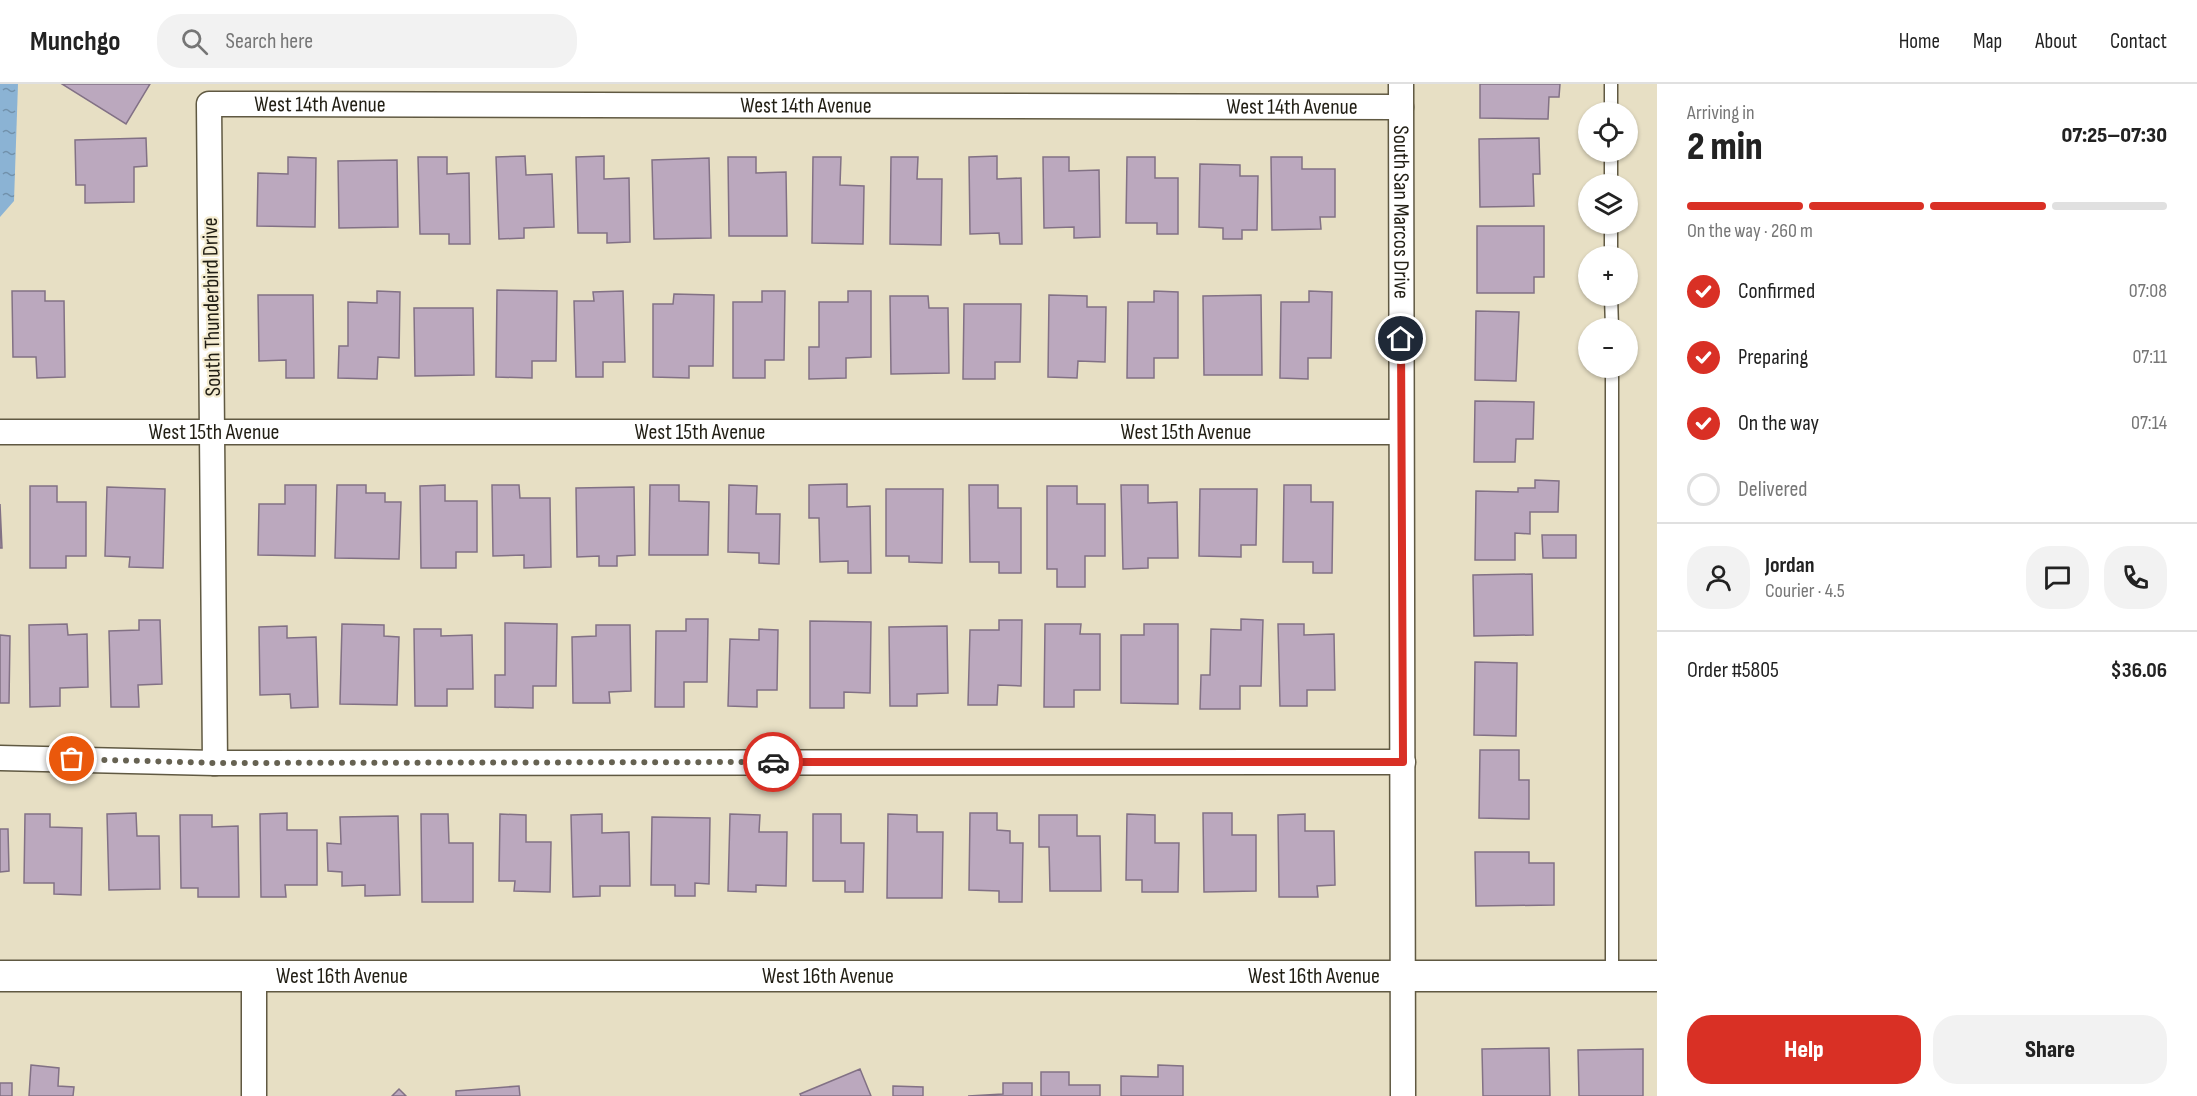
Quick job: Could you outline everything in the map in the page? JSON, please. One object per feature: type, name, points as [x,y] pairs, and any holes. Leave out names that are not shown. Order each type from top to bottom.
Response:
[{"type":"street","name":"West 14th Avenue","points":[[209,104],[1401,95]]},
{"type":"street","name":"South San Marcos Drive","points":[[1401,95],[1403,1096]]},
{"type":"street","name":"South Thunderbird Drive","points":[[209,104],[215,763]]},
{"type":"street","name":"West 15th Avenue","points":[[0,432],[1401,432]]},
{"type":"street","points":[[0,758],[215,763],[1403,762]]},
{"type":"street","name":"West 16th Avenue","points":[[0,976],[254,978],[1657,975]]},
{"type":"street","points":[[254,978],[254,1096]]},
{"type":"lane","points":[[1611,84],[1611,102]]},
{"type":"lane","points":[[1612,378],[1612,975]]},
{"type":"water","points":[[0,84],[18,84],[14,201],[0,217]]},
{"type":"building","points":[[62,84],[150,84],[126,124]]},
{"type":"building","points":[[1480,84],[1560,84],[1559,97],[1549,97],[1548,119],[1480,118]]},
{"type":"building","points":[[146,138],[147,166],[134,167],[134,202],[85,203],[85,185],[76,185],[75,140]]},
{"type":"building","points":[[1539,138],[1540,174],[1533,174],[1534,206],[1480,207],[1479,139]]},
{"type":"building","points":[[525,156],[526,175],[552,174],[554,227],[524,228],[524,238],[499,239],[496,157]]},
{"type":"building","points":[[604,156],[604,179],[629,178],[630,242],[607,243],[607,233],[578,233],[576,157]]},
{"type":"building","points":[[997,156],[997,179],[1021,178],[1022,244],[1000,244],[999,233],[970,234],[969,157]]},
{"type":"building","points":[[288,157],[316,158],[315,227],[257,226],[258,173],[288,174]]},
{"type":"building","points":[[418,157],[447,157],[447,174],[469,173],[470,244],[449,244],[449,234],[420,234]]},
{"type":"building","points":[[728,157],[756,157],[756,173],[786,172],[787,236],[729,236]]},
{"type":"building","points":[[813,157],[841,157],[840,185],[864,186],[863,244],[812,243]]},
{"type":"building","points":[[891,157],[918,157],[917,179],[942,179],[941,245],[890,244]]},
{"type":"building","points":[[1043,157],[1069,157],[1069,171],[1099,170],[1100,237],[1074,238],[1074,227],[1044,228]]},
{"type":"building","points":[[1127,157],[1155,157],[1155,178],[1178,178],[1178,234],[1157,234],[1157,223],[1126,223]]},
{"type":"building","points":[[1271,157],[1302,157],[1302,169],[1335,169],[1335,217],[1320,217],[1321,229],[1272,230]]},
{"type":"building","points":[[709,158],[711,238],[654,239],[652,160]]},
{"type":"building","points":[[397,160],[398,227],[339,228],[338,161]]},
{"type":"building","points":[[1200,164],[1240,165],[1240,176],[1258,176],[1257,230],[1242,230],[1242,239],[1223,239],[1223,228],[1199,227]]},
{"type":"building","points":[[1477,226],[1544,226],[1544,277],[1534,277],[1534,293],[1477,293]]},
{"type":"building","points":[[497,290],[557,291],[556,361],[532,361],[532,378],[496,377]]},
{"type":"building","points":[[12,291],[45,291],[45,301],[64,301],[65,377],[37,378],[36,357],[13,357]]},
{"type":"building","points":[[377,291],[400,292],[399,358],[378,357],[377,379],[338,378],[339,346],[348,346],[348,302],[377,303]]},
{"type":"building","points":[[623,291],[625,362],[603,362],[603,377],[576,377],[574,301],[594,301],[593,292]]},
{"type":"building","points":[[762,291],[785,291],[784,360],[765,360],[765,378],[733,378],[733,302],[762,302]]},
{"type":"building","points":[[848,291],[871,291],[871,357],[846,358],[846,378],[809,379],[809,347],[819,347],[819,302],[848,302]]},
{"type":"building","points":[[1154,291],[1178,292],[1178,358],[1154,358],[1154,378],[1127,378],[1128,302],[1154,302]]},
{"type":"building","points":[[1309,291],[1332,292],[1331,358],[1308,358],[1308,379],[1280,378],[1281,302],[1309,302]]},
{"type":"building","points":[[674,294],[714,295],[713,366],[689,366],[689,378],[653,377],[653,304],[673,304]]},
{"type":"building","points":[[258,295],[313,295],[314,378],[286,378],[286,360],[259,361]]},
{"type":"building","points":[[1049,295],[1087,296],[1087,307],[1106,307],[1105,362],[1078,361],[1077,378],[1048,377]]},
{"type":"building","points":[[1261,295],[1262,375],[1204,375],[1203,296]]},
{"type":"building","points":[[890,296],[928,296],[929,308],[948,308],[949,373],[891,374]]},
{"type":"building","points":[[964,304],[1021,304],[1020,362],[995,362],[995,379],[963,379]]},
{"type":"building","points":[[414,308],[473,308],[474,375],[415,376]]},
{"type":"building","points":[[1476,311],[1519,312],[1516,381],[1475,380]]},
{"type":"building","points":[[1475,401],[1534,402],[1533,439],[1516,439],[1515,462],[1474,462]]},
{"type":"building","points":[[1535,480],[1559,481],[1558,512],[1530,512],[1530,534],[1515,533],[1515,560],[1475,560],[1476,491],[1518,492],[1518,488],[1535,488]]},
{"type":"building","points":[[847,484],[847,507],[870,506],[871,573],[848,573],[848,561],[820,562],[819,518],[809,518],[809,485]]},
{"type":"building","points":[[285,485],[316,485],[315,556],[258,555],[259,504],[285,504]]},
{"type":"building","points":[[337,485],[366,485],[366,493],[385,493],[385,502],[401,502],[399,559],[335,558]]},
{"type":"building","points":[[445,485],[445,501],[477,501],[477,552],[456,552],[456,568],[421,568],[420,486]]},
{"type":"building","points":[[492,485],[519,485],[520,498],[550,498],[551,567],[524,568],[524,555],[493,556]]},
{"type":"building","points":[[650,485],[679,485],[679,501],[709,502],[708,555],[649,555]]},
{"type":"building","points":[[729,485],[757,486],[756,514],[780,514],[779,564],[759,563],[759,553],[728,552]]},
{"type":"building","points":[[969,485],[998,485],[998,508],[1021,508],[1021,573],[999,573],[999,562],[970,562]]},
{"type":"building","points":[[1121,485],[1148,485],[1148,503],[1177,502],[1178,558],[1148,558],[1148,568],[1123,569]]},
{"type":"building","points":[[1284,485],[1311,485],[1311,502],[1333,502],[1332,573],[1313,573],[1313,562],[1283,562]]},
{"type":"building","points":[[30,486],[57,486],[57,502],[86,502],[86,556],[66,556],[66,568],[30,568]]},
{"type":"building","points":[[1047,486],[1077,486],[1077,504],[1105,504],[1105,556],[1085,556],[1085,587],[1057,587],[1057,569],[1047,569]]},
{"type":"building","points":[[107,487],[165,489],[163,568],[129,567],[130,557],[105,556]]},
{"type":"building","points":[[634,487],[635,555],[617,556],[617,566],[599,566],[599,556],[577,557],[576,488]]},
{"type":"building","points":[[886,489],[943,489],[942,563],[909,562],[909,556],[886,556]]},
{"type":"building","points":[[1200,489],[1257,489],[1256,545],[1241,545],[1241,557],[1199,556]]},
{"type":"building","points":[[0,504],[2,548],[0,548]]},
{"type":"building","points":[[1542,535],[1576,535],[1576,558],[1543,558]]},
{"type":"building","points":[[1532,574],[1533,635],[1474,636],[1473,575]]},
{"type":"building","points":[[686,619],[708,619],[707,682],[684,682],[684,707],[655,707],[656,631],[686,631]]},
{"type":"building","points":[[1241,619],[1263,620],[1261,686],[1240,686],[1240,709],[1200,709],[1201,675],[1210,675],[1211,629],[1241,630]]},
{"type":"building","points":[[139,620],[160,620],[162,684],[138,685],[139,707],[111,707],[109,631],[139,630]]},
{"type":"building","points":[[999,620],[1022,620],[1021,686],[998,685],[997,705],[968,705],[970,630],[999,630]]},
{"type":"building","points":[[810,621],[871,622],[870,693],[844,692],[844,708],[810,708]]},
{"type":"building","points":[[505,623],[557,624],[556,686],[533,686],[533,708],[495,707],[495,675],[505,675]]},
{"type":"building","points":[[67,624],[68,635],[87,634],[88,687],[60,688],[60,706],[30,707],[29,625]]},
{"type":"building","points":[[342,624],[384,625],[384,636],[399,637],[397,705],[340,704]]},
{"type":"building","points":[[1045,624],[1081,624],[1080,634],[1100,634],[1100,690],[1074,690],[1074,707],[1044,707]]},
{"type":"building","points":[[1144,624],[1178,624],[1178,704],[1121,703],[1121,635],[1144,635]]},
{"type":"building","points":[[1278,624],[1304,624],[1304,635],[1334,634],[1335,690],[1307,690],[1307,706],[1280,706]]},
{"type":"building","points":[[596,625],[630,625],[631,691],[609,692],[610,703],[573,703],[572,637],[596,636]]},
{"type":"building","points":[[287,626],[287,638],[316,637],[318,707],[291,708],[290,694],[260,695],[259,627]]},
{"type":"building","points":[[947,626],[948,693],[917,694],[917,706],[890,706],[889,627]]},
{"type":"building","points":[[414,629],[441,629],[441,636],[472,635],[473,689],[447,689],[447,706],[415,706]]},
{"type":"building","points":[[759,629],[778,630],[777,690],[757,690],[757,707],[728,706],[730,639],[759,640]]},
{"type":"building","points":[[0,635],[10,636],[9,703],[0,703]]},
{"type":"building","points":[[1475,662],[1517,663],[1516,736],[1474,735]]},
{"type":"building","points":[[1480,750],[1519,750],[1519,780],[1529,780],[1529,819],[1479,818]]},
{"type":"building","points":[[136,813],[137,836],[159,836],[160,889],[109,890],[107,814]]},
{"type":"building","points":[[287,813],[287,830],[317,830],[317,885],[285,885],[286,897],[261,897],[260,814]]},
{"type":"building","points":[[970,813],[997,813],[997,830],[1010,831],[1010,843],[1023,843],[1022,902],[999,902],[999,891],[969,890]]},
{"type":"building","points":[[1203,813],[1232,813],[1232,835],[1256,835],[1256,891],[1204,892]]},
{"type":"building","points":[[25,814],[50,814],[50,827],[82,828],[81,895],[54,894],[54,883],[24,883]]},
{"type":"building","points":[[421,814],[448,814],[449,843],[473,843],[473,902],[422,902]]},
{"type":"building","points":[[500,814],[526,815],[526,842],[551,842],[550,892],[514,891],[515,881],[499,881]]},
{"type":"building","points":[[602,814],[602,833],[629,832],[630,886],[600,886],[600,896],[573,897],[571,815]]},
{"type":"building","points":[[730,814],[760,815],[759,832],[787,832],[786,886],[756,885],[756,892],[728,891]]},
{"type":"building","points":[[813,814],[841,814],[841,843],[864,843],[863,892],[845,892],[845,881],[813,881]]},
{"type":"building","points":[[888,814],[917,815],[917,832],[943,832],[942,898],[887,898]]},
{"type":"building","points":[[1127,814],[1155,815],[1155,843],[1179,843],[1178,892],[1142,892],[1142,880],[1126,880]]},
{"type":"building","points":[[1305,814],[1305,831],[1334,831],[1335,885],[1317,886],[1318,897],[1279,897],[1278,815]]},
{"type":"building","points":[[180,815],[212,815],[212,827],[238,826],[239,897],[198,897],[198,888],[181,888]]},
{"type":"building","points":[[1039,815],[1077,815],[1077,836],[1100,836],[1101,891],[1050,891],[1049,847],[1039,847]]},
{"type":"building","points":[[398,816],[400,895],[365,896],[365,885],[342,886],[342,872],[328,871],[327,843],[341,844],[340,817]]},
{"type":"building","points":[[652,817],[710,818],[709,884],[695,883],[695,896],[675,896],[675,885],[651,885]]},
{"type":"building","points":[[0,829],[8,829],[9,871],[0,872]]},
{"type":"building","points":[[1475,852],[1529,852],[1529,863],[1554,863],[1554,905],[1476,906]]},
{"type":"building","points":[[1549,1048],[1550,1096],[1483,1096],[1482,1049]]},
{"type":"building","points":[[1643,1049],[1643,1096],[1579,1096],[1578,1050]]},
{"type":"building","points":[[31,1065],[59,1068],[58,1086],[74,1087],[73,1096],[29,1096]]},
{"type":"building","points":[[1158,1065],[1183,1066],[1183,1096],[1121,1096],[1121,1076],[1158,1077]]},
{"type":"building","points":[[860,1069],[871,1096],[801,1096],[800,1094]]},
{"type":"building","points":[[1041,1072],[1069,1072],[1069,1085],[1100,1085],[1100,1096],[1041,1096]]},
{"type":"building","points":[[0,1083],[12,1083],[12,1096],[0,1096]]},
{"type":"building","points":[[1003,1083],[1032,1083],[1032,1096],[968,1096],[1003,1094]]},
{"type":"building","points":[[519,1086],[520,1096],[456,1096],[456,1091]]},
{"type":"building","points":[[893,1086],[923,1087],[923,1096],[893,1096]]},
{"type":"building","points":[[399,1089],[406,1096],[392,1096]]},
{"type":"way so far","points":[[72,759],[215,763],[773,762]]},
{"type":"route","points":[[773,762],[1403,762],[1401,339]]}]
